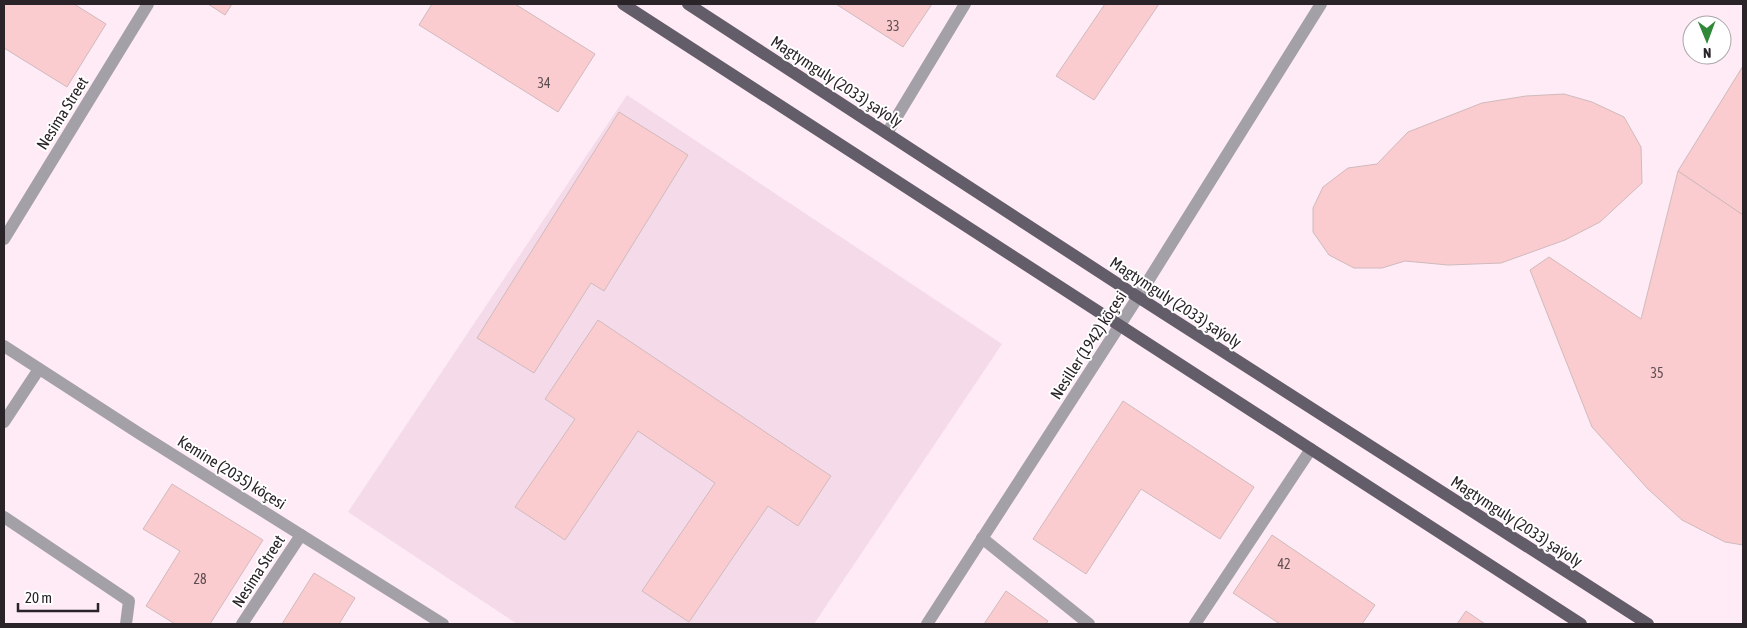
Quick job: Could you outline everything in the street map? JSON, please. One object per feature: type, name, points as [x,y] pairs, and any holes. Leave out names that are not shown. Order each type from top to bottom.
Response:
[{"type":"main road","points":[[624,4],[1581,624]]},
{"type":"main road","name":"Magtymguly (2033) şaýoly","points":[[688,4],[1138,297],[1648,624]]},
{"type":"street","name":"Nesima Street","points":[[4,239],[148,4]]},
{"type":"street","points":[[887,133],[965,4]]},
{"type":"street","name":"Nesiller (1942) köçesi","points":[[926,624],[1138,297],[1321,4]]},
{"type":"street","name":"Kemine (2035) köçesi","points":[[4,346],[443,624]]},
{"type":"street","points":[[4,422],[39,369]]},
{"type":"street","points":[[1195,624],[1312,449]]},
{"type":"street","points":[[4,517],[129,601],[126,624]]},
{"type":"street","name":"Nesima Street","points":[[242,624],[301,535]]},
{"type":"street","points":[[982,538],[1089,624]]},
{"type":"shaded area","points":[[627,95],[1002,344],[814,624],[517,624],[348,512]]},
{"type":"building","points":[[4,4],[74,4],[106,24],[67,87],[4,48]]},
{"type":"building","points":[[208,4],[232,4],[225,15]]},
{"type":"building","points":[[432,4],[515,4],[595,54],[558,112],[419,25]]},
{"type":"building","points":[[836,4],[932,4],[903,47]]},
{"type":"building","points":[[1105,4],[1159,4],[1094,100],[1056,76]]},
{"type":"building","points":[[1743,66],[1743,215],[1678,171]]},
{"type":"building","points":[[1564,94],[1592,102],[1624,117],[1641,147],[1642,183],[1600,222],[1565,240],[1501,263],[1448,265],[1405,261],[1382,268],[1354,268],[1329,255],[1313,232],[1313,208],[1323,187],[1348,168],[1377,164],[1408,132],[1482,103],[1526,96]]},
{"type":"building","points":[[619,112],[688,155],[604,291],[591,283],[534,373],[477,338]]},
{"type":"building","points":[[1678,171],[1743,215],[1743,545],[1725,542],[1682,520],[1648,489],[1592,427],[1530,270],[1549,257],[1641,319]]},
{"type":"building","points":[[598,320],[831,476],[798,526],[768,506],[689,622],[642,591],[715,483],[638,431],[565,540],[515,507],[575,419],[545,399]]},
{"type":"building","points":[[1123,401],[1254,487],[1220,539],[1141,489],[1086,574],[1033,539]]},
{"type":"building","points":[[172,484],[263,540],[210,624],[175,624],[146,606],[180,551],[143,529]]},
{"type":"building","points":[[1272,535],[1375,605],[1362,624],[1280,624],[1233,593]]},
{"type":"building","points":[[314,573],[355,598],[339,624],[282,624]]},
{"type":"building","points":[[1006,591],[1048,621],[1046,624],[984,624]]},
{"type":"building","points":[[1466,611],[1485,624],[1457,624]]}]
